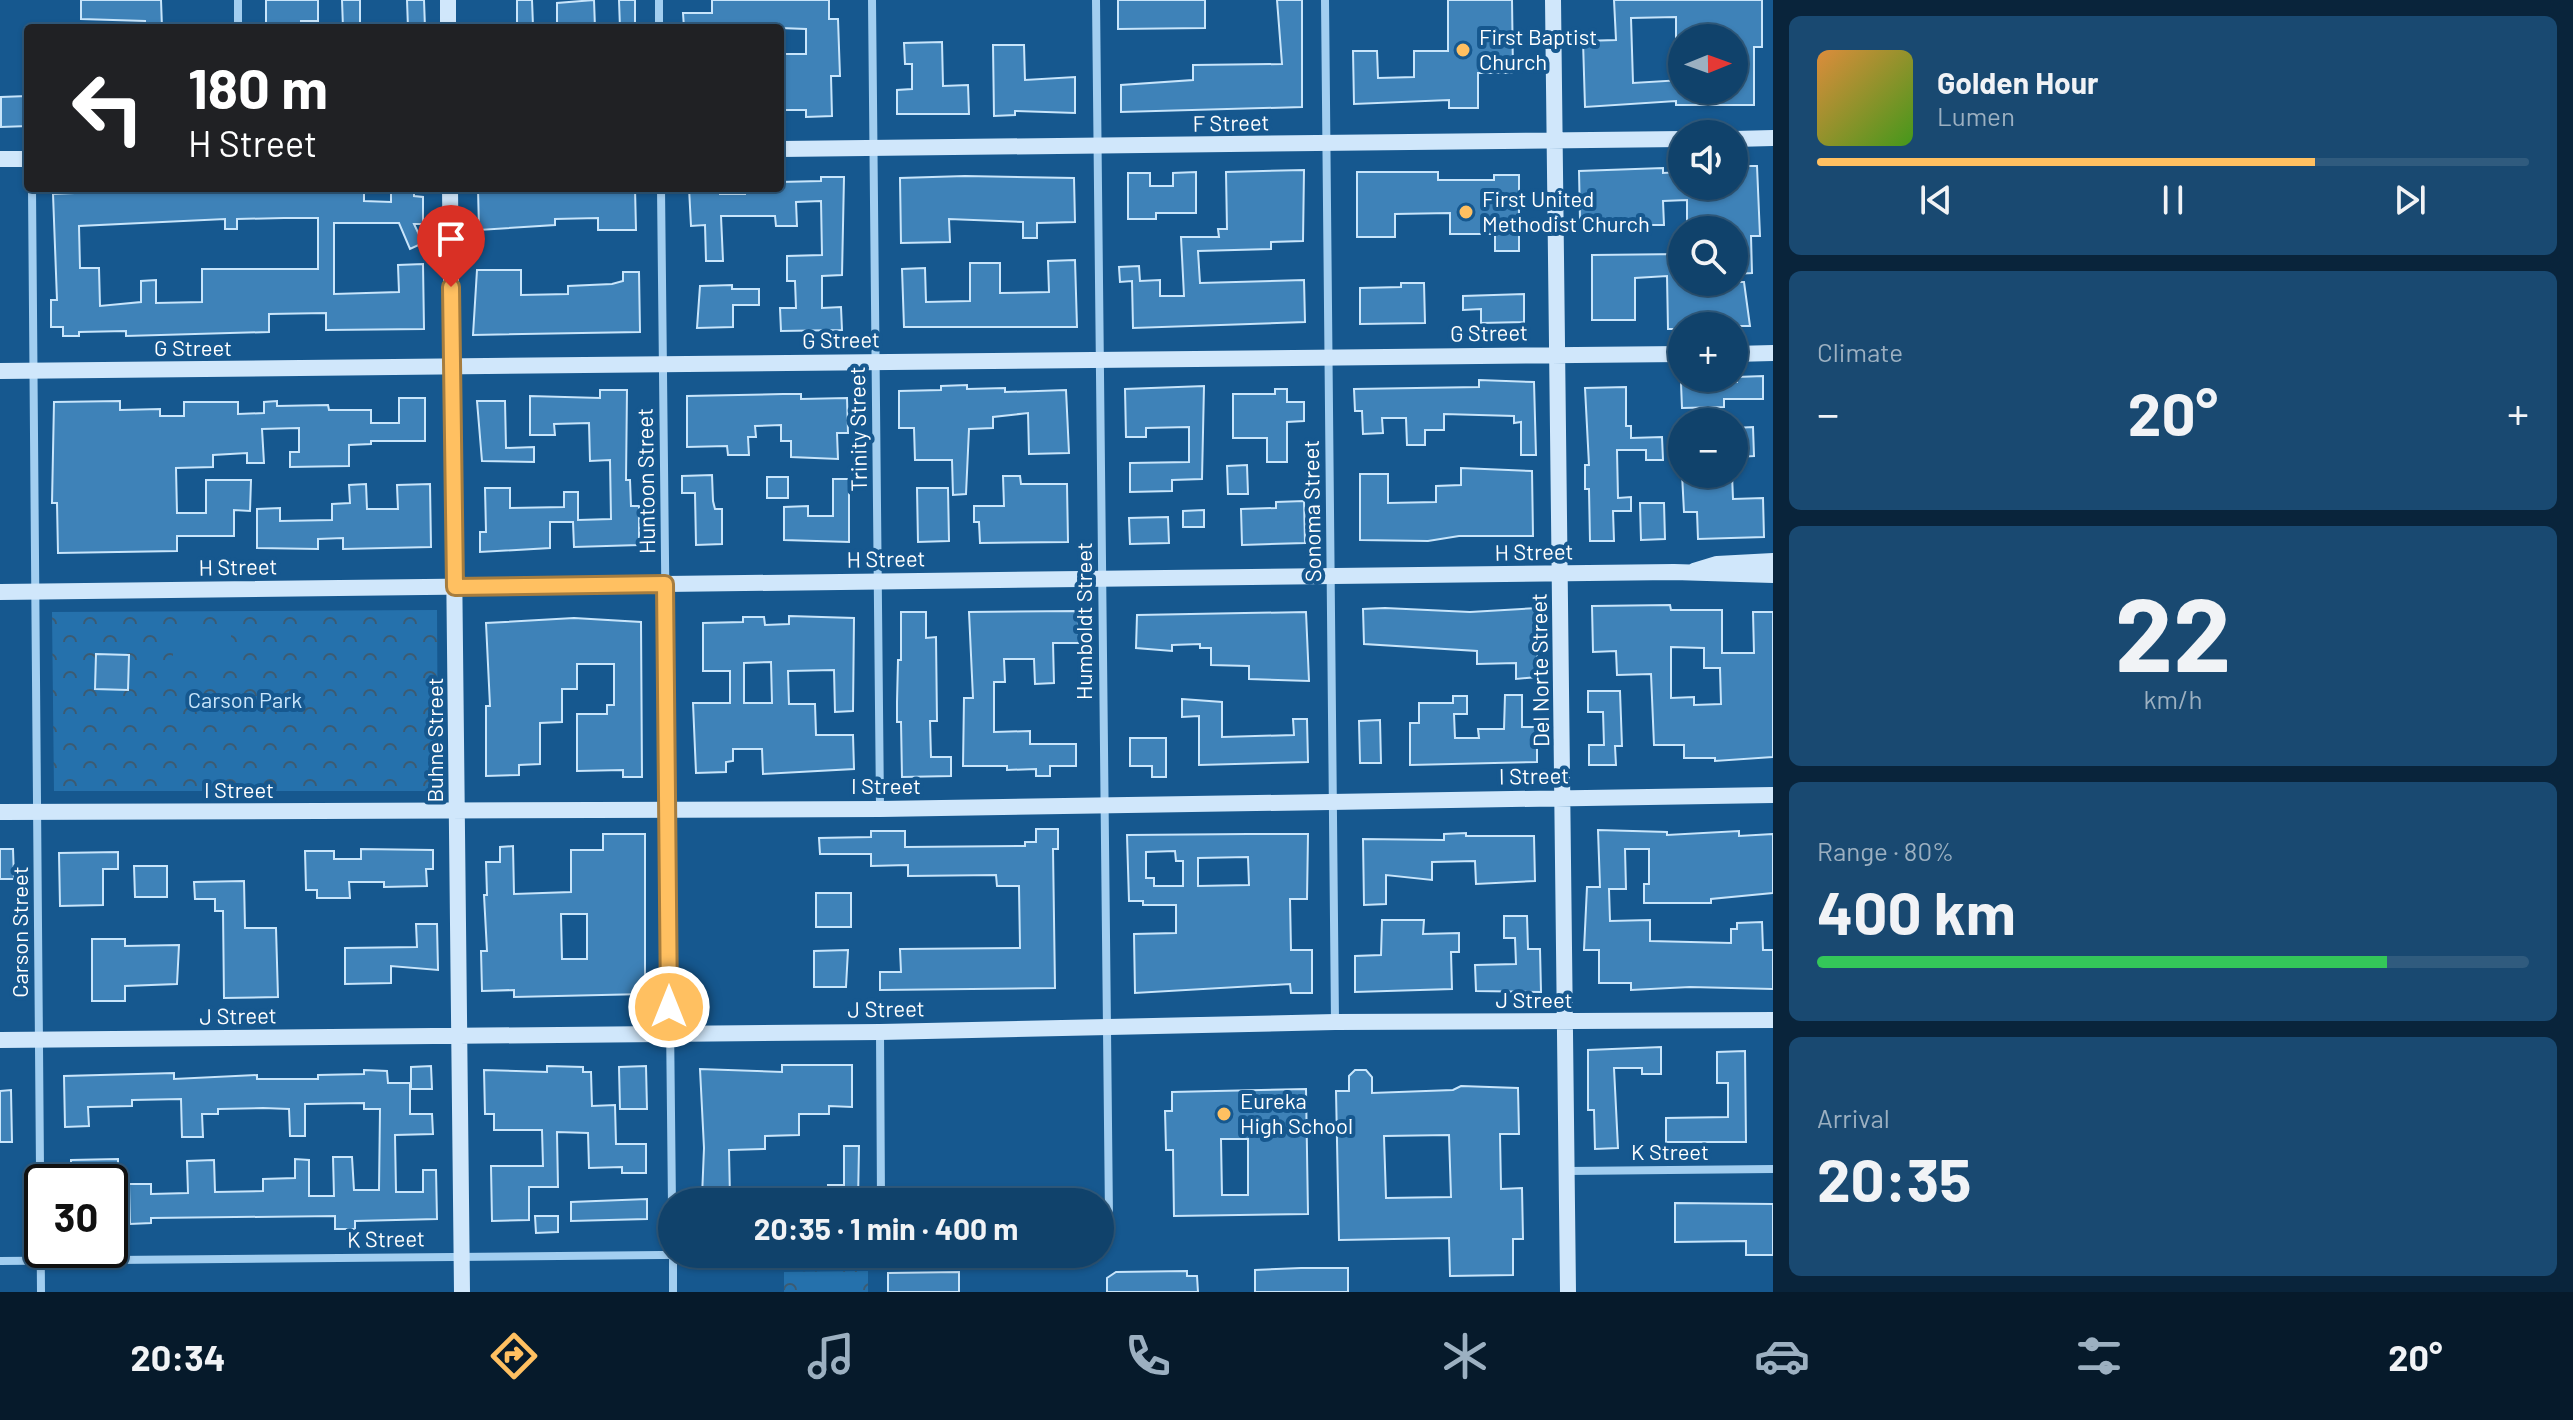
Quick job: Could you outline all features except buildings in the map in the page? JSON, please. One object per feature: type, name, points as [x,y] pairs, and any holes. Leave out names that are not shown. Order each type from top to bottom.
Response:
[{"type":"street","points":[[238,0],[238,24]]},
{"type":"street","points":[[448,0],[448,24]]},
{"type":"street","points":[[659,0],[659,24]]},
{"type":"street","name":"Trinity Street","points":[[872,0],[880,809]]},
{"type":"street","name":"Humboldt Street","points":[[1096,0],[1109,1188]]},
{"type":"street","name":"Sonoma Street","points":[[1325,0],[1335,1022]]},
{"type":"street","name":"Del Norte Street","points":[[1553,0],[1568,1292]]},
{"type":"street","points":[[1748,139],[1773,138]]},
{"type":"street","name":"F Street","points":[[784,149],[1668,139]]},
{"type":"street","points":[[0,159],[24,159]]},
{"type":"street","name":"Carson Street","points":[[32,192],[40,1164]]},
{"type":"street","name":"Buhne Street","points":[[450,192],[462,1292]]},
{"type":"street","name":"Huntoon Street","points":[[661,192],[672,1188]]},
{"type":"street","points":[[1748,354],[1773,353]]},
{"type":"street","name":"G Street","points":[[0,371],[1668,354]]},
{"type":"street","points":[[1693,572],[1717,564],[1773,562]]},
{"type":"street","name":"H Street","points":[[0,592],[1560,573],[1773,575]]},
{"type":"street","name":"I Street","points":[[0,812],[458,812],[668,807],[880,809],[1333,799],[1773,795]]},
{"type":"street","name":"J Street","points":[[0,1040],[880,1032],[1335,1022],[1773,1020]]},
{"type":"street","points":[[880,1032],[881,1188]]},
{"type":"street","name":"K Street","points":[[1567,1171],[1773,1169]]},
{"type":"street","name":"K Street","points":[[128,1260],[658,1254]]},
{"type":"street","name":"K Street","points":[[0,1261],[24,1261]]},
{"type":"street","name":"Carson Street","points":[[41,1268],[41,1292]]},
{"type":"street","points":[[673,1268],[673,1292]]},
{"type":"green space","name":"Carson Park","points":[[437,610],[438,791],[54,791],[52,612]]},
{"type":"green space","points":[[173,627],[231,627],[231,662],[173,662]]},
{"type":"green space","points":[[868,1271],[868,1292],[784,1292],[784,1272]]},
{"type":"green space","points":[[855,1275],[855,1292],[800,1292],[800,1276]]},
{"type":"place","name":"First Baptist Church","points":[[1463,50]]},
{"type":"place","name":"First United Methodist Church","points":[[1466,212]]},
{"type":"place","name":"Eureka High School","points":[[1224,1114]]},
{"type":"route","points":[[451,287],[455,587],[665,584],[669,1007]]}]
